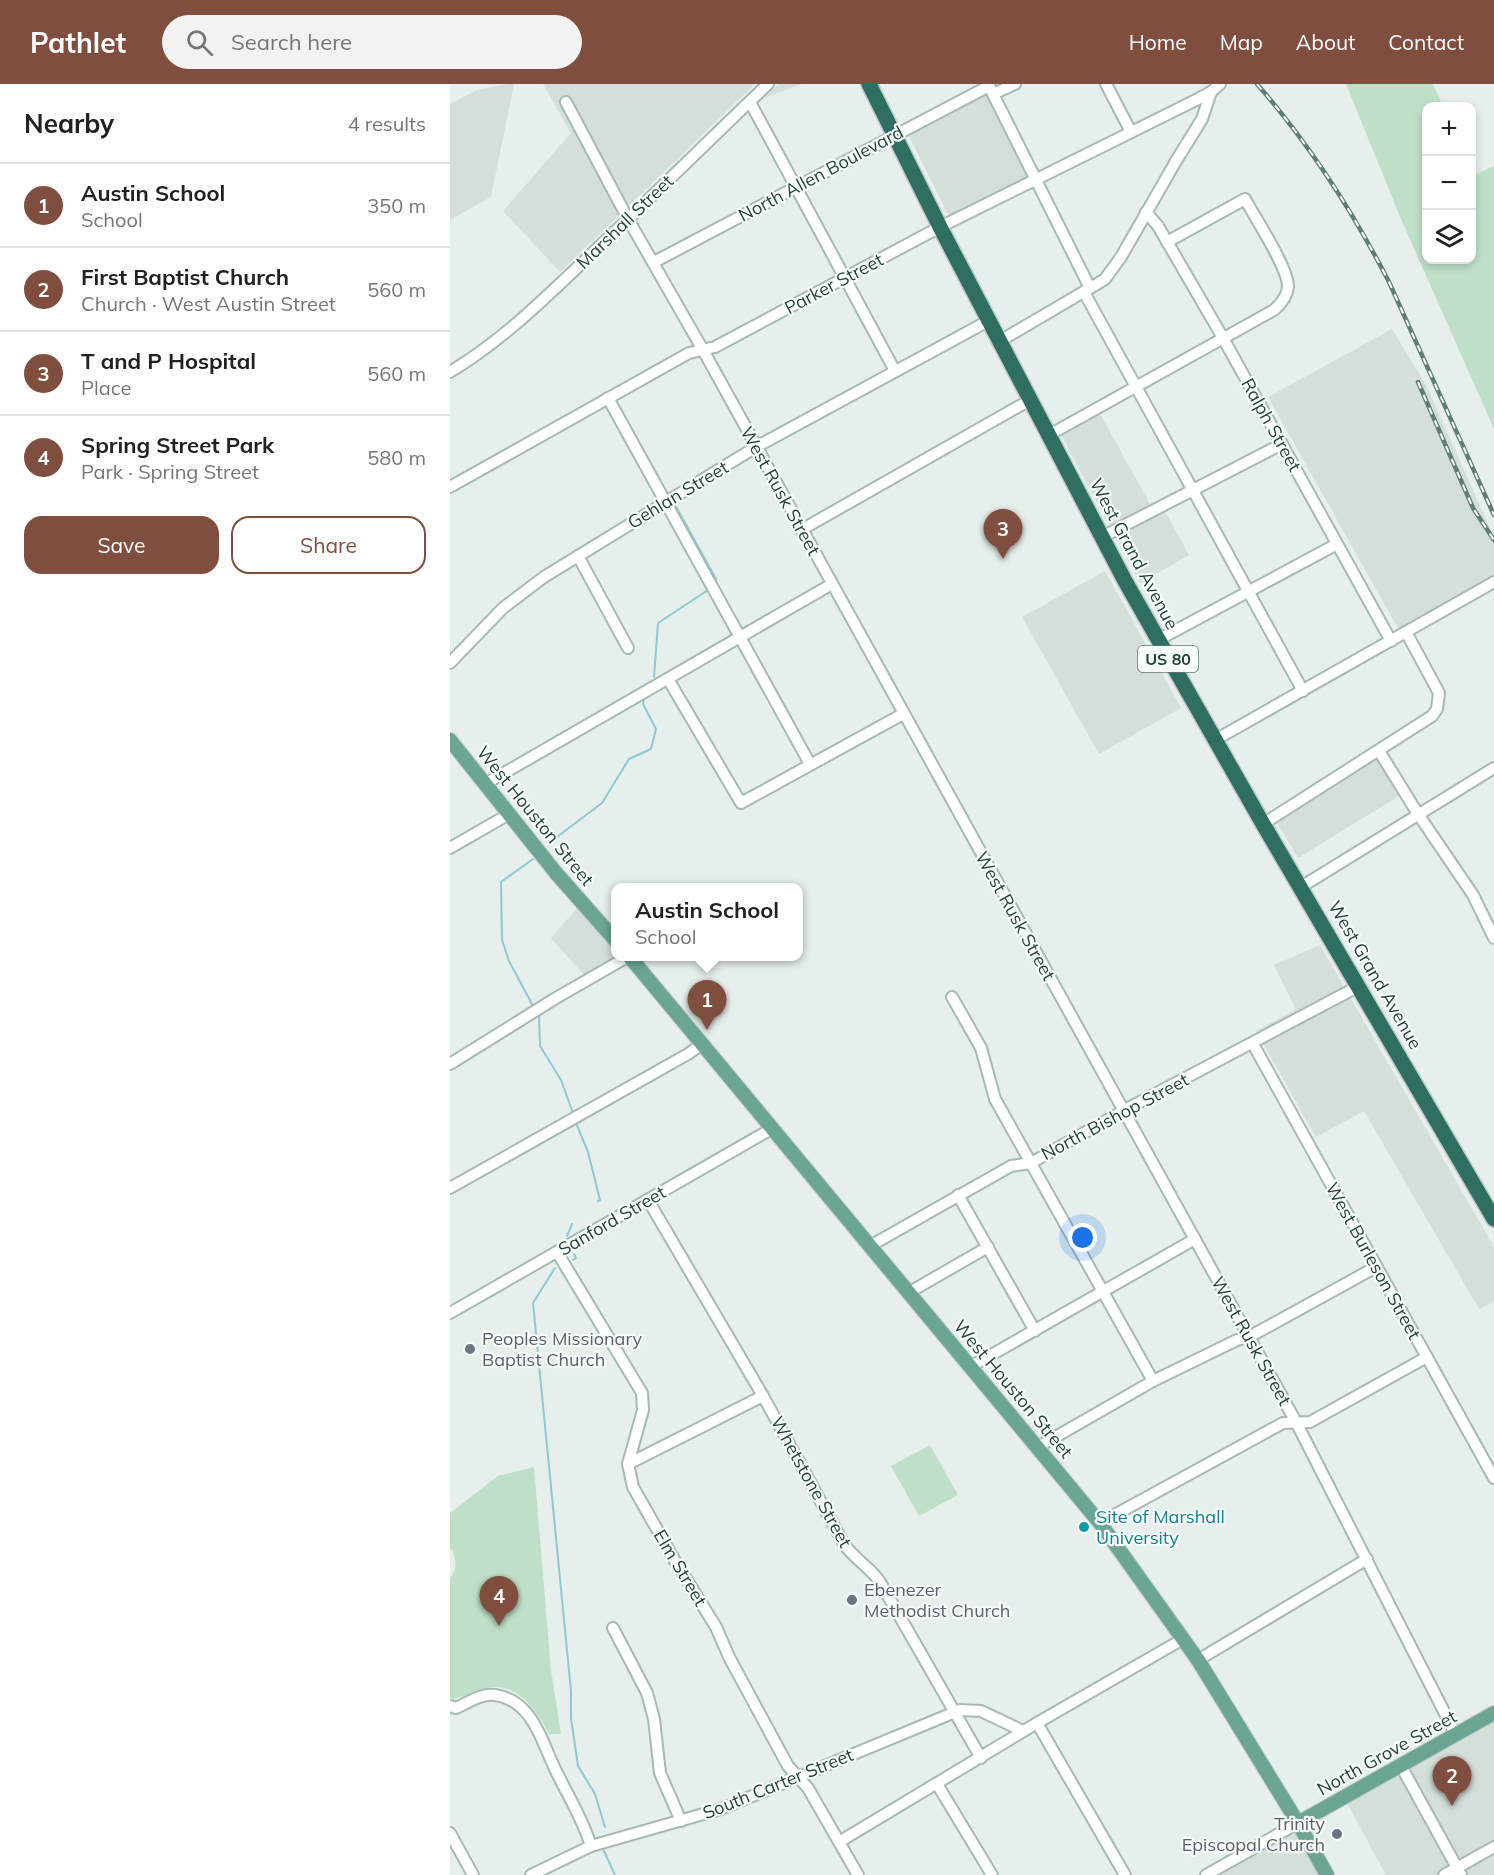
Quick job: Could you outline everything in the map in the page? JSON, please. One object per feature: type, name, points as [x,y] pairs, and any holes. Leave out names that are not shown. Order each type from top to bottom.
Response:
[{"type":"highway","name":"West Grand Avenue","points":[[869,84],[940,227],[1158,640],[1494,1219]]},
{"type":"main road","name":"West Houston Street","points":[[450,740],[556,873],[611,936]]},
{"type":"main road","name":"West Houston Street","points":[[632,961],[1100,1523],[1198,1660],[1298,1823],[1327,1875]]},
{"type":"main road","name":"North Grove Street","points":[[1298,1823],[1494,1713]]},
{"type":"street","name":"Marshall Street","points":[[450,372],[513,328],[768,84]]},
{"type":"street","name":"North Allen Boulevard","points":[[654,262],[895,134],[990,88],[1014,84]]},
{"type":"street","points":[[1106,84],[1131,132]]},
{"type":"street","name":"Parker Street","points":[[450,487],[689,352],[715,347],[940,227],[1211,92],[1220,84]]},
{"type":"street","points":[[990,88],[1135,387],[1303,691]]},
{"type":"street","points":[[1000,341],[1105,279],[1116,265],[1202,119],[1211,92]]},
{"type":"street","name":"West Rusk Street","points":[[566,102],[628,219],[703,350],[1296,1422],[1456,1734]]},
{"type":"street","points":[[750,102],[794,188],[895,372]]},
{"type":"street","points":[[1049,435],[1274,310],[1286,297],[1288,288],[1285,271],[1245,198],[1167,242]]},
{"type":"street","name":"Ralph Street","points":[[1146,212],[1167,242],[1223,338],[1391,641]]},
{"type":"street","name":"Gehlan Street","points":[[450,663],[490,619],[516,597],[578,556],[756,447],[990,320]]},
{"type":"street","points":[[608,398],[810,764]]},
{"type":"street","points":[[801,530],[1030,400]]},
{"type":"street","points":[[1102,537],[1282,444]]},
{"type":"street","points":[[1158,640],[1337,544]]},
{"type":"street","points":[[578,556],[628,648]]},
{"type":"street","points":[[1215,740],[1494,582]]},
{"type":"street","points":[[485,784],[831,585]]},
{"type":"street","points":[[1263,824],[1426,721],[1437,709],[1439,701],[1436,686],[1406,632]]},
{"type":"street","points":[[668,679],[741,803],[903,714]]},
{"type":"street","points":[[1379,750],[1473,895],[1494,938]]},
{"type":"street","points":[[1301,887],[1494,768]]},
{"type":"street","points":[[450,848],[509,814]]},
{"type":"street","points":[[450,1064],[556,998],[622,961]]},
{"type":"street","name":"North Bishop Street","points":[[870,1246],[1011,1166],[1031,1162],[1359,986]]},
{"type":"street","points":[[952,997],[979,1042],[992,1092],[1153,1381]]},
{"type":"street","points":[[450,1188],[702,1044]]},
{"type":"street","name":"West Burleson Street","points":[[1253,1044],[1494,1478]]},
{"type":"street","name":"Sanford Street","points":[[450,1313],[773,1128]]},
{"type":"street","points":[[958,1195],[1035,1331]]},
{"type":"street","name":"Whetstone Street","points":[[648,1200],[763,1396],[844,1544],[853,1556],[880,1581],[981,1758]]},
{"type":"street","points":[[970,1367],[1195,1239]]},
{"type":"street","points":[[908,1293],[988,1246]]},
{"type":"street","points":[[557,1252],[642,1393],[643,1410],[628,1464]]},
{"type":"street","points":[[1038,1447],[1153,1381],[1237,1340],[1249,1337],[1376,1267]]},
{"type":"street","points":[[1100,1523],[1283,1423],[1310,1422],[1427,1357]]},
{"type":"street","points":[[628,1464],[763,1396]]},
{"type":"street","name":"Elm Street","points":[[628,1464],[631,1481],[637,1494],[720,1634],[729,1657],[788,1766],[808,1788],[858,1875]]},
{"type":"street","points":[[1198,1660],[1366,1559]]},
{"type":"street","points":[[613,1628],[647,1693],[654,1719],[660,1773],[681,1821]]},
{"type":"street","points":[[839,1842],[1023,1731],[1183,1639]]},
{"type":"street","points":[[450,1706],[456,1708],[481,1696],[493,1695],[508,1699],[524,1710],[542,1736],[557,1772],[581,1816],[591,1846]]},
{"type":"street","name":"South Carter Street","points":[[531,1875],[591,1846],[714,1811],[965,1708],[981,1711],[1023,1731]]},
{"type":"street","points":[[1037,1723],[1125,1875]]},
{"type":"street","points":[[1401,1766],[1459,1871]]},
{"type":"street","points":[[937,1784],[992,1875]]},
{"type":"street","points":[[1206,1875],[1298,1823]]},
{"type":"street","points":[[450,1833],[473,1875]]},
{"type":"street","points":[[1444,1875],[1459,1871],[1494,1847]]},
{"type":"shaded area","points":[[514,84],[491,197],[450,220],[450,104],[477,90]]},
{"type":"shaded area","points":[[543,84],[755,84],[560,272],[503,211],[571,133]]},
{"type":"shaded area","points":[[779,84],[802,84],[764,98]]},
{"type":"shaded area","points":[[988,90],[1030,175],[949,216],[906,130]]},
{"type":"shaded area","points":[[1392,329],[1426,385],[1494,537],[1494,577],[1399,630],[1268,397]]},
{"type":"shaded area","points":[[1098,410],[1151,506],[1160,502],[1189,555],[1140,583],[1059,431]]},
{"type":"shaded area","points":[[1105,571],[1181,708],[1099,754],[1022,617]]},
{"type":"shaded area","points":[[1379,755],[1402,794],[1298,858],[1275,819]]},
{"type":"shaded area","points":[[579,906],[611,946],[611,961],[626,963],[592,984],[551,938]]},
{"type":"shaded area","points":[[1320,945],[1494,1247],[1494,1302],[1479,1309],[1364,1111],[1316,1137],[1256,1031],[1296,1009],[1274,965]]},
{"type":"shaded area","points":[[1494,1720],[1494,1875],[1386,1875],[1346,1801]]},
{"type":"shaded area","points":[[1295,1828],[1320,1875],[1210,1875]]},
{"type":"green space","points":[[1346,84],[1433,84],[1441,102],[1422,102],[1422,264],[1476,264],[1476,174],[1494,166],[1494,429],[1401,219]]},
{"type":"green space","points":[[930,1445],[958,1495],[919,1516],[891,1466]]},
{"type":"green space","points":[[534,1467],[551,1670],[561,1734],[549,1734],[534,1709],[520,1695],[503,1688],[493,1687],[456,1698],[451,1699],[450,1697],[450,1578],[456,1563],[450,1548],[450,1513],[498,1476]]},
{"type":"waterway","points":[[716,584],[716,579],[674,503],[751,457]]},
{"type":"waterway","points":[[654,677],[658,623],[708,590]]},
{"type":"waterway","points":[[549,843],[602,803],[629,759],[651,749],[656,729],[643,704],[644,699]]},
{"type":"waterway","points":[[533,859],[501,882],[502,940],[509,961],[533,1006]]},
{"type":"waterway","points":[[539,1016],[540,1046],[561,1080],[573,1113]]},
{"type":"waterway","points":[[576,1123],[588,1152],[600,1200],[598,1201]]},
{"type":"waterway","points":[[567,1236],[572,1224]]},
{"type":"waterway","points":[[573,1260],[576,1258],[574,1254]]},
{"type":"waterway","points":[[555,1268],[533,1303],[571,1691],[571,1718],[578,1766],[595,1794],[605,1827]]},
{"type":"waterway","points":[[604,1851],[615,1875]]},
{"type":"railway","points":[[1257,84],[1312,154],[1375,255],[1494,515]]},
{"type":"railway","points":[[1418,382],[1473,508],[1494,540]]},
{"type":"place","name":"T and P Hospital","points":[[1003,559]]},
{"type":"place","name":"Austin School","points":[[707,1030]]},
{"type":"place","name":"Peoples Missionary Baptist Church","points":[[470,1349]]},
{"type":"place","name":"Site of Marshall University","points":[[1084,1527]]},
{"type":"place","name":"Ebenezer Methodist Church","points":[[852,1600]]},
{"type":"place","name":"Spring Street Park","points":[[499,1626]]},
{"type":"place","name":"First Baptist Church","points":[[1452,1806]]},
{"type":"place","name":"Trinity Episcopal Church","points":[[1337,1834]]}]
